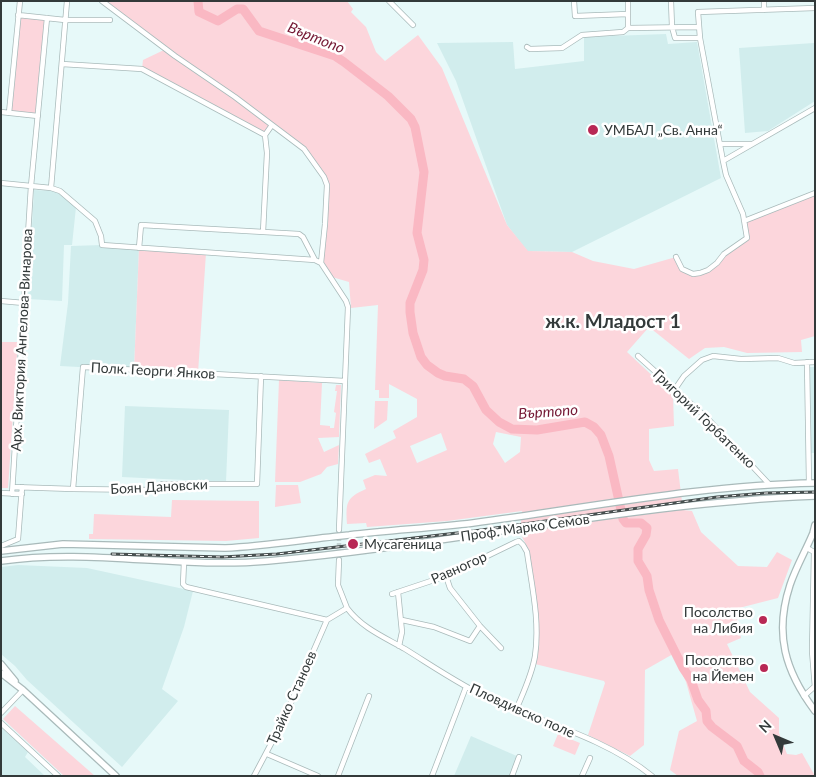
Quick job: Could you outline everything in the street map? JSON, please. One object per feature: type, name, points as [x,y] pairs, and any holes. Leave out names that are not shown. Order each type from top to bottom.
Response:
[{"type":"main road","name":"Проф. Марко Семов","points":[[1,552],[56,545],[251,547],[349,534],[473,522],[680,493],[769,484],[812,483]]},
{"type":"main road","name":"Проф. Марко Семов","points":[[1,561],[56,556],[184,562],[268,561],[350,552],[682,506],[767,498],[815,496]]},
{"type":"main road","points":[[815,524],[814,533],[791,583],[785,601],[783,620],[787,664],[797,685],[815,711]]},
{"type":"main road","points":[[56,545],[56,556]]},
{"type":"main road","points":[[1,664],[23,690]]},
{"type":"main road","points":[[1,673],[23,690],[116,776]]},
{"type":"street","points":[[9,112],[20,1]]},
{"type":"street","points":[[51,188],[67,1]]},
{"type":"street","points":[[102,1],[304,149],[324,177],[327,185],[326,214],[321,262],[348,307],[339,530]]},
{"type":"street","points":[[389,1],[412,25]]},
{"type":"street","points":[[574,1],[575,16],[628,14]]},
{"type":"street","points":[[628,1],[628,28]]},
{"type":"street","points":[[671,1],[672,27],[675,38],[700,38]]},
{"type":"street","points":[[764,1],[764,10]]},
{"type":"street","points":[[676,257],[682,269],[693,274],[708,270],[724,254],[747,238],[743,214],[726,175],[698,27],[698,12],[815,8]]},
{"type":"street","points":[[18,15],[65,20],[110,20]]},
{"type":"street","name":"Арх. Виктория Ангелова-Винарова","points":[[12,494],[31,186],[47,18]]},
{"type":"street","points":[[527,47],[530,49],[562,48],[582,34],[623,32],[628,28],[698,27]]},
{"type":"street","points":[[62,64],[142,69],[265,135]]},
{"type":"street","points":[[723,161],[815,108]]},
{"type":"street","points":[[1,112],[38,116]]},
{"type":"street","points":[[263,232],[267,153],[265,135],[272,126]]},
{"type":"street","points":[[720,144],[753,144]]},
{"type":"street","points":[[1,183],[60,190],[95,221],[101,236],[102,245],[315,260],[321,262]]},
{"type":"street","points":[[744,221],[815,192]]},
{"type":"street","points":[[139,248],[140,225],[299,234],[303,237],[315,260]]},
{"type":"street","points":[[1,301],[24,303]]},
{"type":"street","name":"Григорий Горбатенко","points":[[638,356],[708,419],[769,484]]},
{"type":"street","points":[[675,389],[684,376],[702,360],[713,356],[741,359],[778,358],[794,363],[815,362]]},
{"type":"street","points":[[807,362],[812,483]]},
{"type":"street","name":"Полк. Георги Янков","points":[[73,489],[83,367],[345,381]]},
{"type":"street","name":"Боян Дановски","points":[[13,486],[154,490],[162,484],[257,484],[261,376]]},
{"type":"street","points":[[1,546],[18,539],[22,487]]},
{"type":"street","points":[[1,494],[22,494]]},
{"type":"street","name":"Равногор","points":[[392,594],[446,576],[519,541],[523,544],[527,552],[536,607],[535,656],[516,710]]},
{"type":"street","points":[[804,696],[815,688],[814,552],[807,548]]},
{"type":"street","name":"Пловдивско поле","points":[[339,560],[338,585],[347,608],[361,623],[466,687],[596,743],[628,759],[652,776]]},
{"type":"street","points":[[184,562],[183,584],[186,587],[327,620],[347,608]]},
{"type":"street","points":[[446,576],[450,588],[480,626],[502,648]]},
{"type":"street","points":[[398,592],[402,620],[399,646]]},
{"type":"street","name":"Трайко Станоев","points":[[254,776],[282,723],[327,620]]},
{"type":"street","points":[[402,620],[434,627],[470,641],[480,626]]},
{"type":"street","points":[[432,776],[466,687]]},
{"type":"street","points":[[1,713],[23,690]]},
{"type":"street","points":[[338,776],[369,696]]},
{"type":"street","points":[[1,723],[58,776]]},
{"type":"street","points":[[267,754],[318,776]]},
{"type":"street","points":[[512,776],[519,757]]},
{"type":"street","points":[[582,776],[590,758]]},
{"type":"shaded area","points":[[102,1],[347,1],[353,9],[351,12],[366,27],[376,52],[385,61],[418,35],[442,68],[507,225],[528,251],[572,252],[593,261],[634,269],[676,257],[682,269],[693,273],[708,270],[724,254],[747,238],[744,221],[815,192],[815,336],[801,340],[802,352],[747,353],[724,347],[705,348],[689,359],[649,327],[627,352],[673,395],[674,426],[649,429],[649,460],[654,471],[678,469],[683,510],[692,511],[701,532],[738,566],[767,567],[777,552],[792,560],[778,598],[735,609],[741,638],[727,644],[750,692],[779,718],[779,733],[787,754],[796,755],[802,753],[815,776],[678,776],[670,770],[679,731],[697,721],[686,682],[673,654],[645,670],[644,745],[630,756],[588,735],[605,683],[604,681],[535,664],[537,606],[529,550],[520,533],[522,511],[447,521],[367,527],[366,523],[347,524],[348,502],[354,495],[366,489],[363,480],[375,475],[387,476],[380,459],[369,463],[365,454],[396,438],[393,431],[417,417],[417,399],[389,384],[389,398],[379,398],[379,390],[375,390],[378,305],[351,308],[349,282],[332,277],[326,269],[323,259],[327,206],[324,177],[304,149],[273,126],[265,135],[142,69],[143,60],[166,49]],"holes":[[[496,432],[521,437],[520,452],[505,463],[493,444]],[[441,433],[447,450],[417,463],[410,446]]]},
{"type":"shaded area","points":[[18,15],[47,18],[38,116],[9,113]]},
{"type":"shaded area","name":"УМБАЛ „Св. Анна“","points":[[666,34],[668,44],[697,42],[721,178],[572,252],[527,251],[507,225],[456,81],[437,43],[513,42],[515,69],[584,61],[584,37]]},
{"type":"shaded area","points":[[814,43],[815,101],[768,131],[745,133],[739,48]]},
{"type":"shaded area","points":[[34,190],[55,191],[76,207],[72,245],[64,245],[62,301],[28,299]]},
{"type":"shaded area","points":[[102,245],[139,248],[134,370],[60,366],[68,303],[71,246]]},
{"type":"shaded area","points":[[139,248],[206,253],[198,373],[134,370]]},
{"type":"shaded area","points":[[1,342],[18,342],[8,488],[1,488]]},
{"type":"shaded area","points":[[810,367],[815,367],[815,453],[811,453]]},
{"type":"shaded area","points":[[279,380],[322,383],[320,425],[330,426],[330,428],[334,428],[336,385],[341,385],[339,437],[318,438],[324,452],[339,445],[338,464],[327,467],[321,474],[300,482],[275,482]]},
{"type":"shaded area","points":[[375,401],[388,401],[387,420],[374,429]]},
{"type":"shaded area","points":[[125,406],[229,410],[226,482],[122,477]]},
{"type":"shaded area","points":[[276,485],[298,485],[301,503],[275,507]]},
{"type":"shaded area","points":[[172,500],[259,501],[259,538],[226,541],[89,539],[89,534],[93,534],[94,514],[171,517]]},
{"type":"shaded area","points":[[18,565],[87,568],[193,591],[184,627],[162,689],[178,701],[122,767],[1,654],[1,567]]},
{"type":"shaded area","points":[[15,706],[95,776],[64,776],[3,719]]},
{"type":"shaded area","points":[[1,727],[28,752],[25,757],[45,776],[1,776]]},
{"type":"shaded area","points":[[558,734],[580,743],[575,755],[553,746]]},
{"type":"shaded area","points":[[471,736],[519,757],[512,776],[454,776]]},
{"type":"waterway","name":"Въртопо","points":[[198,1],[199,12],[218,21],[237,9],[243,9],[259,31],[335,56],[388,96],[411,119],[415,127],[424,172],[417,233],[424,260],[423,270],[410,303],[413,333],[421,357],[427,365],[438,373],[464,379],[473,386],[486,410],[499,422],[512,429],[537,430],[585,422],[594,427],[601,435],[609,456],[623,519],[626,523],[641,523],[647,528],[646,535],[638,549],[638,561],[647,576],[649,590],[659,620],[691,680],[698,700],[706,711],[707,721],[737,746],[744,761],[758,772],[760,776]]},
{"type":"tunnel","points":[[339,530],[339,560]]},
{"type":"railway","points":[[112,554],[222,557],[277,554],[474,531],[717,497],[815,492]]},
{"type":"place","name":"УМБАЛ „Св. Анна“","points":[[593,130]]},
{"type":"place","name":"Мусагеница","points":[[353,544]]},
{"type":"place","name":"Посолство на Либия","points":[[763,620]]},
{"type":"place","name":"Посолство на Йемен","points":[[764,668]]},
{"type":"district","name":"ж.к. Младост 1","points":[[613,322]]}]
